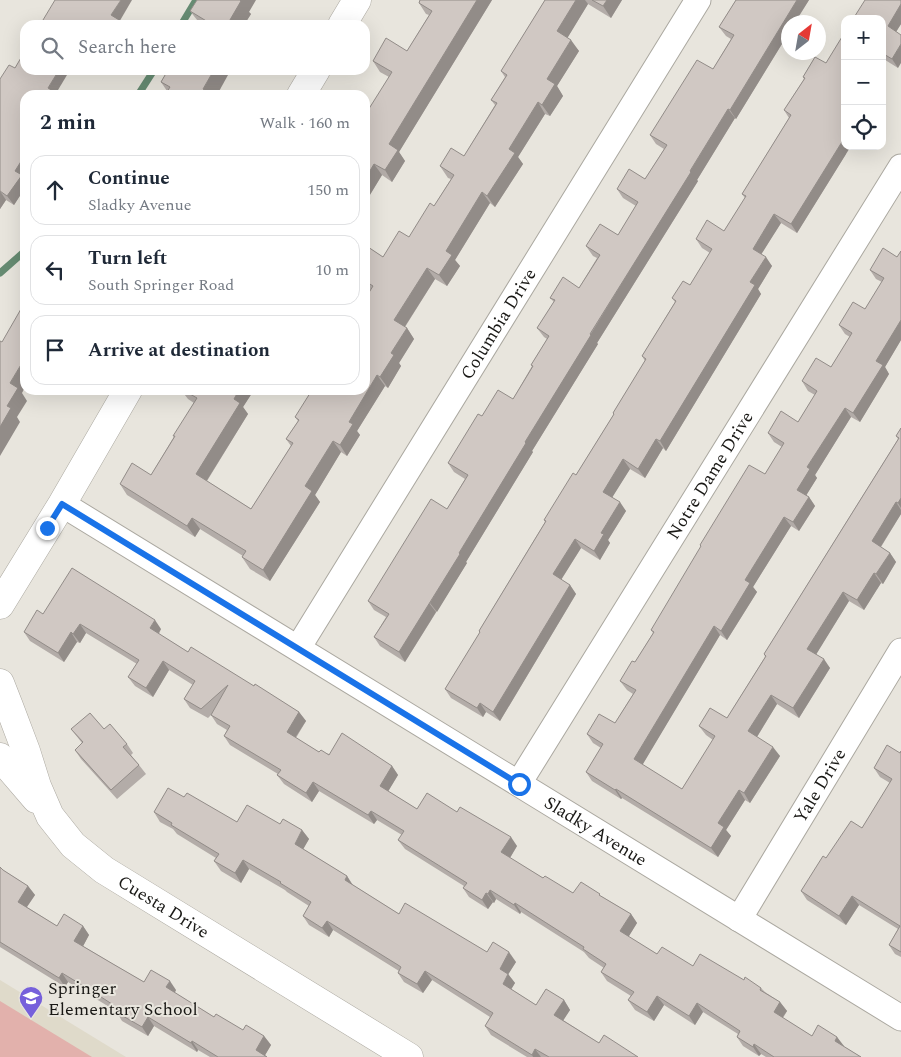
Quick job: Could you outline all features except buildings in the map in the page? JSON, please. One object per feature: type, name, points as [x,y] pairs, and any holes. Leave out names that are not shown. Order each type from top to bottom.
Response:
[{"type":"street","points":[[345,20],[357,0]]},
{"type":"street","name":"Columbia Drive","points":[[298,648],[698,0]]},
{"type":"street","points":[[304,90],[313,75]]},
{"type":"street","name":"Notre Dame Drive","points":[[519,784],[901,167]]},
{"type":"street","points":[[0,605],[62,504],[125,395]]},
{"type":"street","name":"Sladky Avenue","points":[[62,504],[901,1018]]},
{"type":"street","name":"Yale Drive","points":[[739,919],[901,651]]},
{"type":"street","name":"Cuesta Drive","points":[[0,683],[37,786],[50,816],[73,845],[104,870],[409,1057]]},
{"type":"street","points":[[0,757],[50,816]]},
{"type":"shaded area","name":"Springer Elementary School","points":[[0,980],[126,1057],[0,1057]]},
{"type":"shaded area","points":[[0,1001],[92,1057],[0,1057]]},
{"type":"waterway","points":[[184,20],[196,0]]},
{"type":"waterway","points":[[141,90],[151,75]]},
{"type":"waterway","points":[[0,273],[20,255]]},
{"type":"place","name":"Springer Elementary School","points":[[31,1019]]},
{"type":"route","points":[[47,528],[62,504],[519,784]]}]
